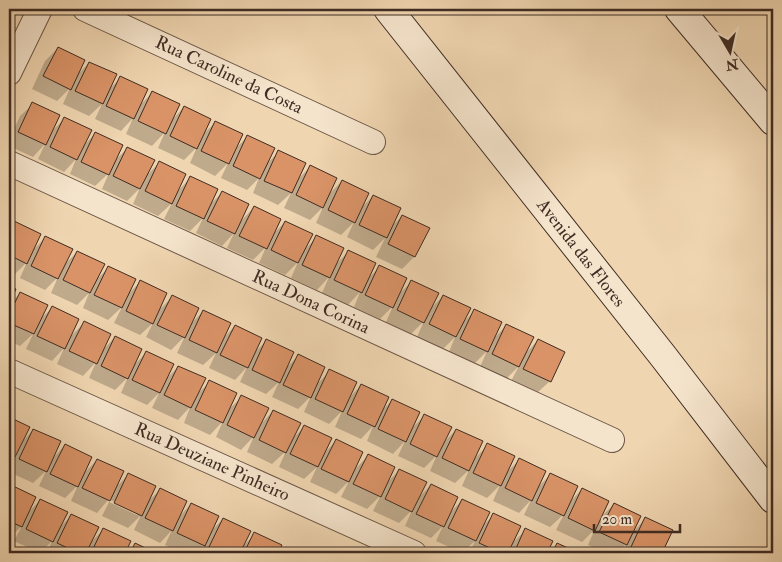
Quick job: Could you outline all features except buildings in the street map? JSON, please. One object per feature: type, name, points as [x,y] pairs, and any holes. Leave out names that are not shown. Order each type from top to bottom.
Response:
[{"type":"main road","name":"Avenida das Flores","points":[[388,9],[663,356],[773,499]]},
{"type":"main road","points":[[679,9],[773,122]]},
{"type":"street","points":[[9,73],[40,9]]},
{"type":"street","name":"Rua Caroline da Costa","points":[[85,9],[372,142]]},
{"type":"street","name":"Rua Dona Corina","points":[[9,163],[612,440]]},
{"type":"street","name":"Rua Deuziane Pinheiro","points":[[9,371],[414,553]]}]
